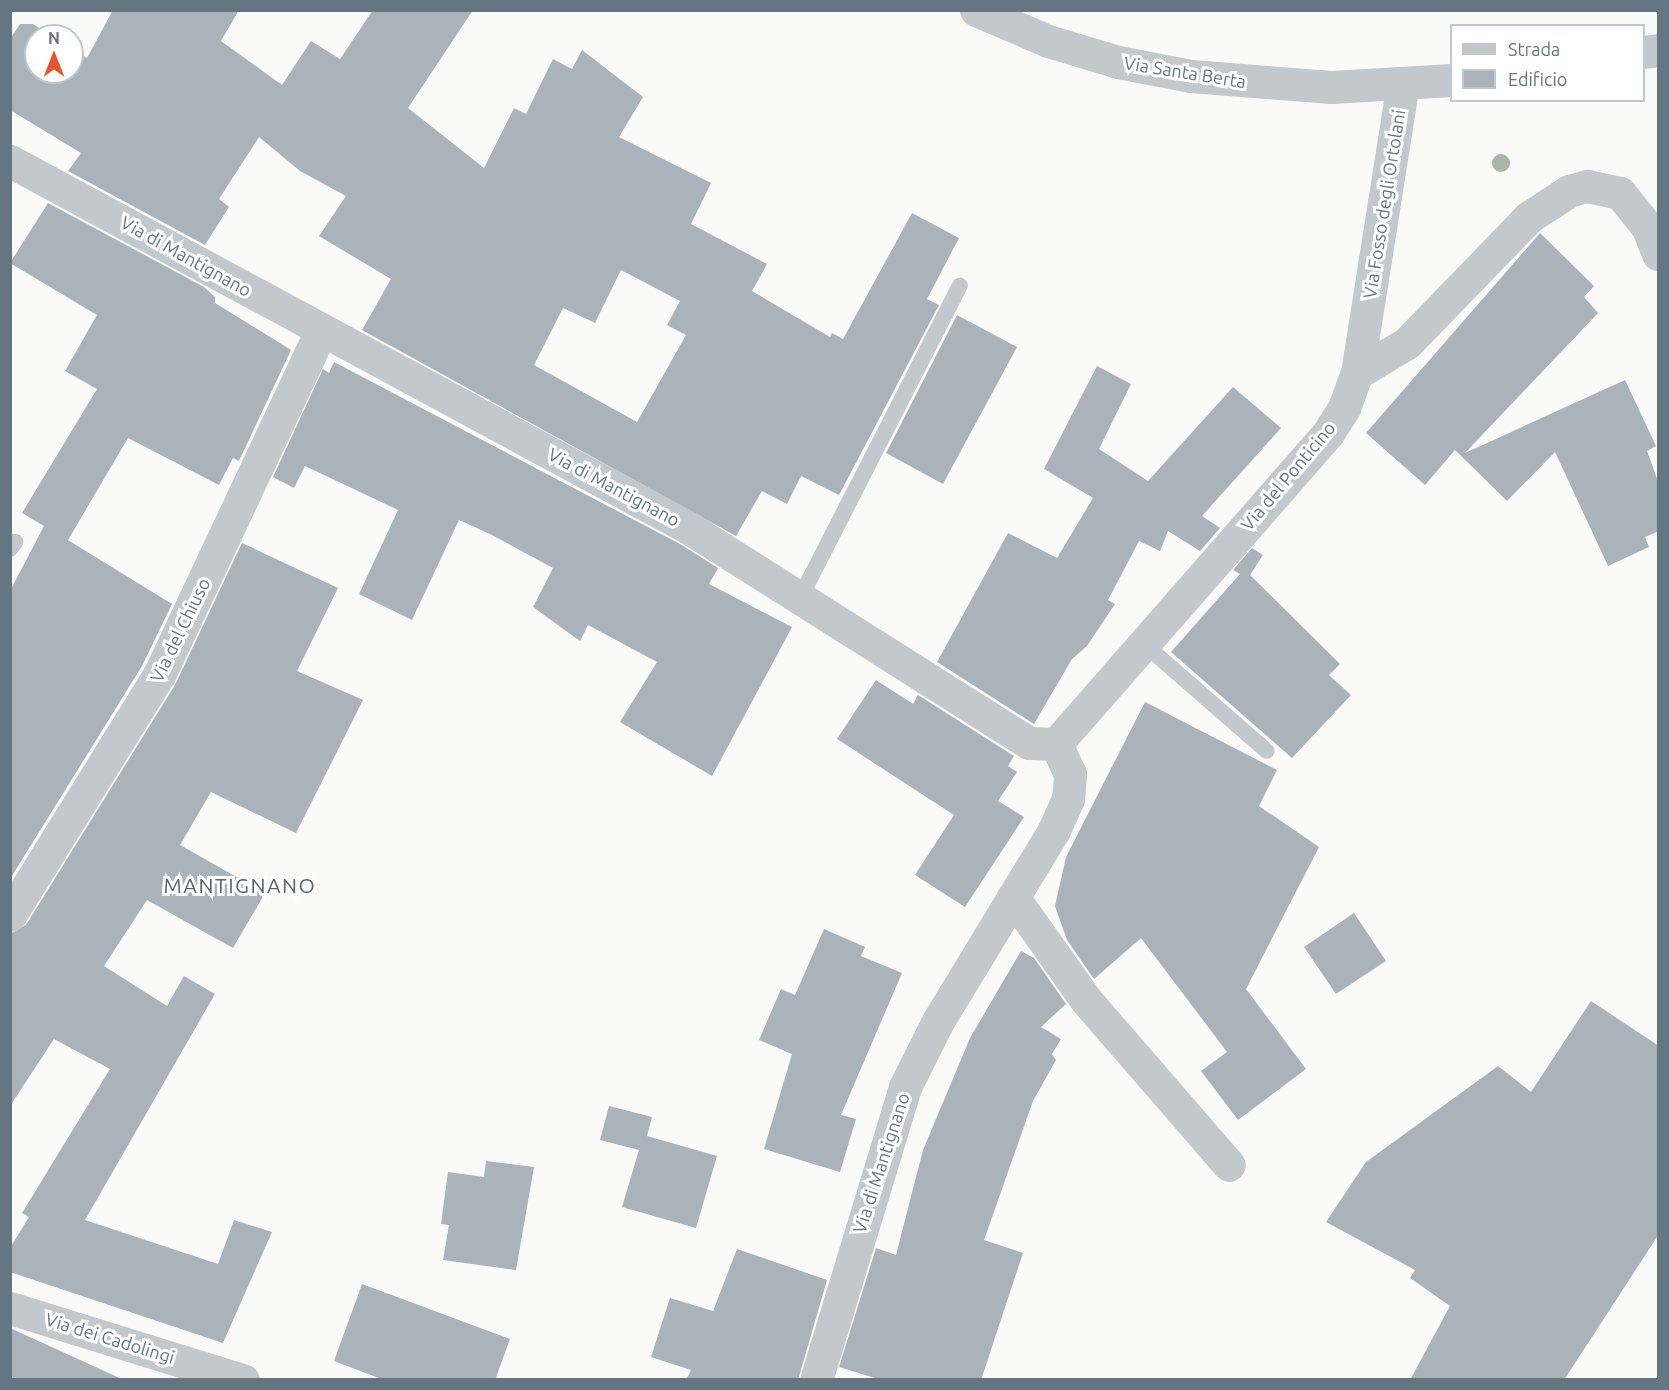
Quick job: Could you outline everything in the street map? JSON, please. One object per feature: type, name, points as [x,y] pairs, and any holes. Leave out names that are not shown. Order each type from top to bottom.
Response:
[{"type":"street","name":"Via Santa Berta","points":[[976,10],[1108,59],[1191,76],[1331,87],[1403,84]]},
{"type":"street","name":"Via Fosso degli Ortolani","points":[[1357,373],[1403,84],[1450,80]]},
{"type":"street","name":"Via di Mantignano","points":[[10,161],[689,528],[1029,743],[1056,744],[1070,774],[1068,799],[1013,897],[938,1021],[905,1088],[816,1380]]},
{"type":"street","points":[[1357,373],[1407,344],[1529,218],[1569,191],[1595,186],[1620,193],[1642,220],[1659,254]]},
{"type":"street","name":"Via del Chiuso","points":[[10,915],[159,675],[321,330]]},
{"type":"street","name":"Via del Ponticino","points":[[1056,744],[1328,433],[1357,373]]},
{"type":"street","points":[[1013,897],[1086,1000],[1229,1165]]},
{"type":"street","name":"Via dei Cadolingi","points":[[10,1308],[243,1380]]},
{"type":"lane","points":[[800,598],[960,286]]},
{"type":"lane","points":[[1143,644],[1267,751]]},
{"type":"building","points":[[113,10],[239,10],[221,41],[282,85],[311,41],[340,59],[373,10],[473,10],[408,108],[484,168],[514,108],[526,114],[553,59],[572,69],[582,50],[643,97],[619,137],[711,183],[691,224],[767,264],[752,291],[830,337],[832,333],[843,339],[912,213],[959,238],[927,299],[939,305],[839,495],[801,476],[787,504],[762,491],[736,536],[362,330],[391,279],[319,236],[346,196],[300,171],[259,137],[219,199],[229,207],[205,245],[68,171],[81,153],[10,110],[10,39],[20,24],[24,24],[24,84],[84,84],[84,56],[87,58]],"holes":[[[621,270],[680,301],[667,325],[686,335],[637,422],[534,365],[563,308],[595,323]]]},
{"type":"building","points":[[48,203],[204,287],[215,297],[215,303],[291,350],[239,461],[233,458],[219,485],[128,438],[68,540],[58,534],[172,604],[142,666],[10,879],[10,591],[44,526],[22,513],[97,389],[65,371],[97,315],[10,263]]},
{"type":"building","points":[[1540,233],[1594,286],[1584,297],[1598,313],[1465,453],[1625,380],[1656,446],[1647,451],[1659,484],[1659,531],[1645,537],[1649,547],[1608,566],[1555,452],[1507,501],[1455,450],[1425,485],[1366,433]]},
{"type":"building","points":[[957,315],[1017,347],[943,484],[886,453]]},
{"type":"building","points":[[334,362],[680,544],[718,568],[709,584],[792,627],[712,776],[620,722],[657,662],[588,625],[580,641],[533,607],[553,568],[492,535],[459,520],[412,620],[359,594],[398,510],[305,466],[294,488],[273,477],[323,369],[329,373]]},
{"type":"building","points":[[1097,366],[1131,384],[1099,449],[1148,481],[1233,387],[1281,428],[1202,516],[1220,528],[1200,551],[1168,531],[1160,551],[1139,541],[1108,600],[1115,604],[1087,646],[1072,659],[1034,724],[937,662],[1008,533],[1057,558],[1093,498],[1044,469]]},
{"type":"building","points":[[242,543],[338,588],[297,671],[363,700],[296,833],[211,792],[180,845],[265,893],[233,948],[147,900],[104,966],[167,1006],[184,976],[215,994],[85,1220],[218,1264],[234,1220],[272,1232],[223,1343],[10,1272],[10,1248],[29,1217],[22,1213],[110,1069],[54,1039],[10,1106],[10,934],[26,925],[175,685]]},
{"type":"building","points":[[1252,548],[1263,555],[1250,575],[1340,664],[1329,675],[1351,695],[1292,758],[1171,652],[1240,574],[1233,570]]},
{"type":"building","points":[[876,680],[913,704],[918,695],[1014,756],[1008,766],[1017,772],[998,801],[1024,817],[965,907],[915,875],[954,815],[837,739]]},
{"type":"building","points":[[1145,702],[1277,770],[1259,806],[1319,847],[1246,989],[1306,1069],[1238,1120],[1201,1071],[1227,1052],[1141,938],[1094,979],[1067,940],[1055,906],[1066,857]]},
{"type":"building","points":[[1354,913],[1386,961],[1336,994],[1304,947]]},
{"type":"building","points":[[824,929],[865,947],[861,956],[902,973],[841,1115],[856,1119],[840,1172],[764,1149],[792,1054],[759,1040],[781,989],[795,995]]},
{"type":"building","points":[[1021,951],[1034,958],[1066,1004],[1041,1027],[1061,1039],[1052,1054],[1056,1060],[1033,1101],[984,1240],[1023,1253],[981,1380],[881,1380],[839,1367],[876,1248],[896,1255],[923,1150],[970,1038]]},
{"type":"building","points":[[1591,1001],[1659,1046],[1659,1234],[1564,1380],[1410,1380],[1450,1306],[1410,1278],[1415,1270],[1326,1222],[1366,1162],[1498,1066],[1531,1092]]},
{"type":"building","points":[[609,1106],[652,1117],[647,1136],[717,1156],[696,1228],[622,1207],[639,1150],[600,1140]]},
{"type":"building","points":[[486,1161],[534,1167],[516,1270],[443,1260],[449,1225],[441,1224],[448,1172],[484,1177]]},
{"type":"building","points":[[737,1249],[827,1280],[798,1380],[686,1380],[691,1370],[651,1357],[670,1298],[713,1311]]},
{"type":"building","points":[[362,1284],[510,1339],[495,1380],[384,1380],[334,1361]]},
{"type":"building","points":[[10,1328],[124,1380],[10,1380]]},
{"type":"district","name":"MANTIGNANO","points":[[240,885]]}]
